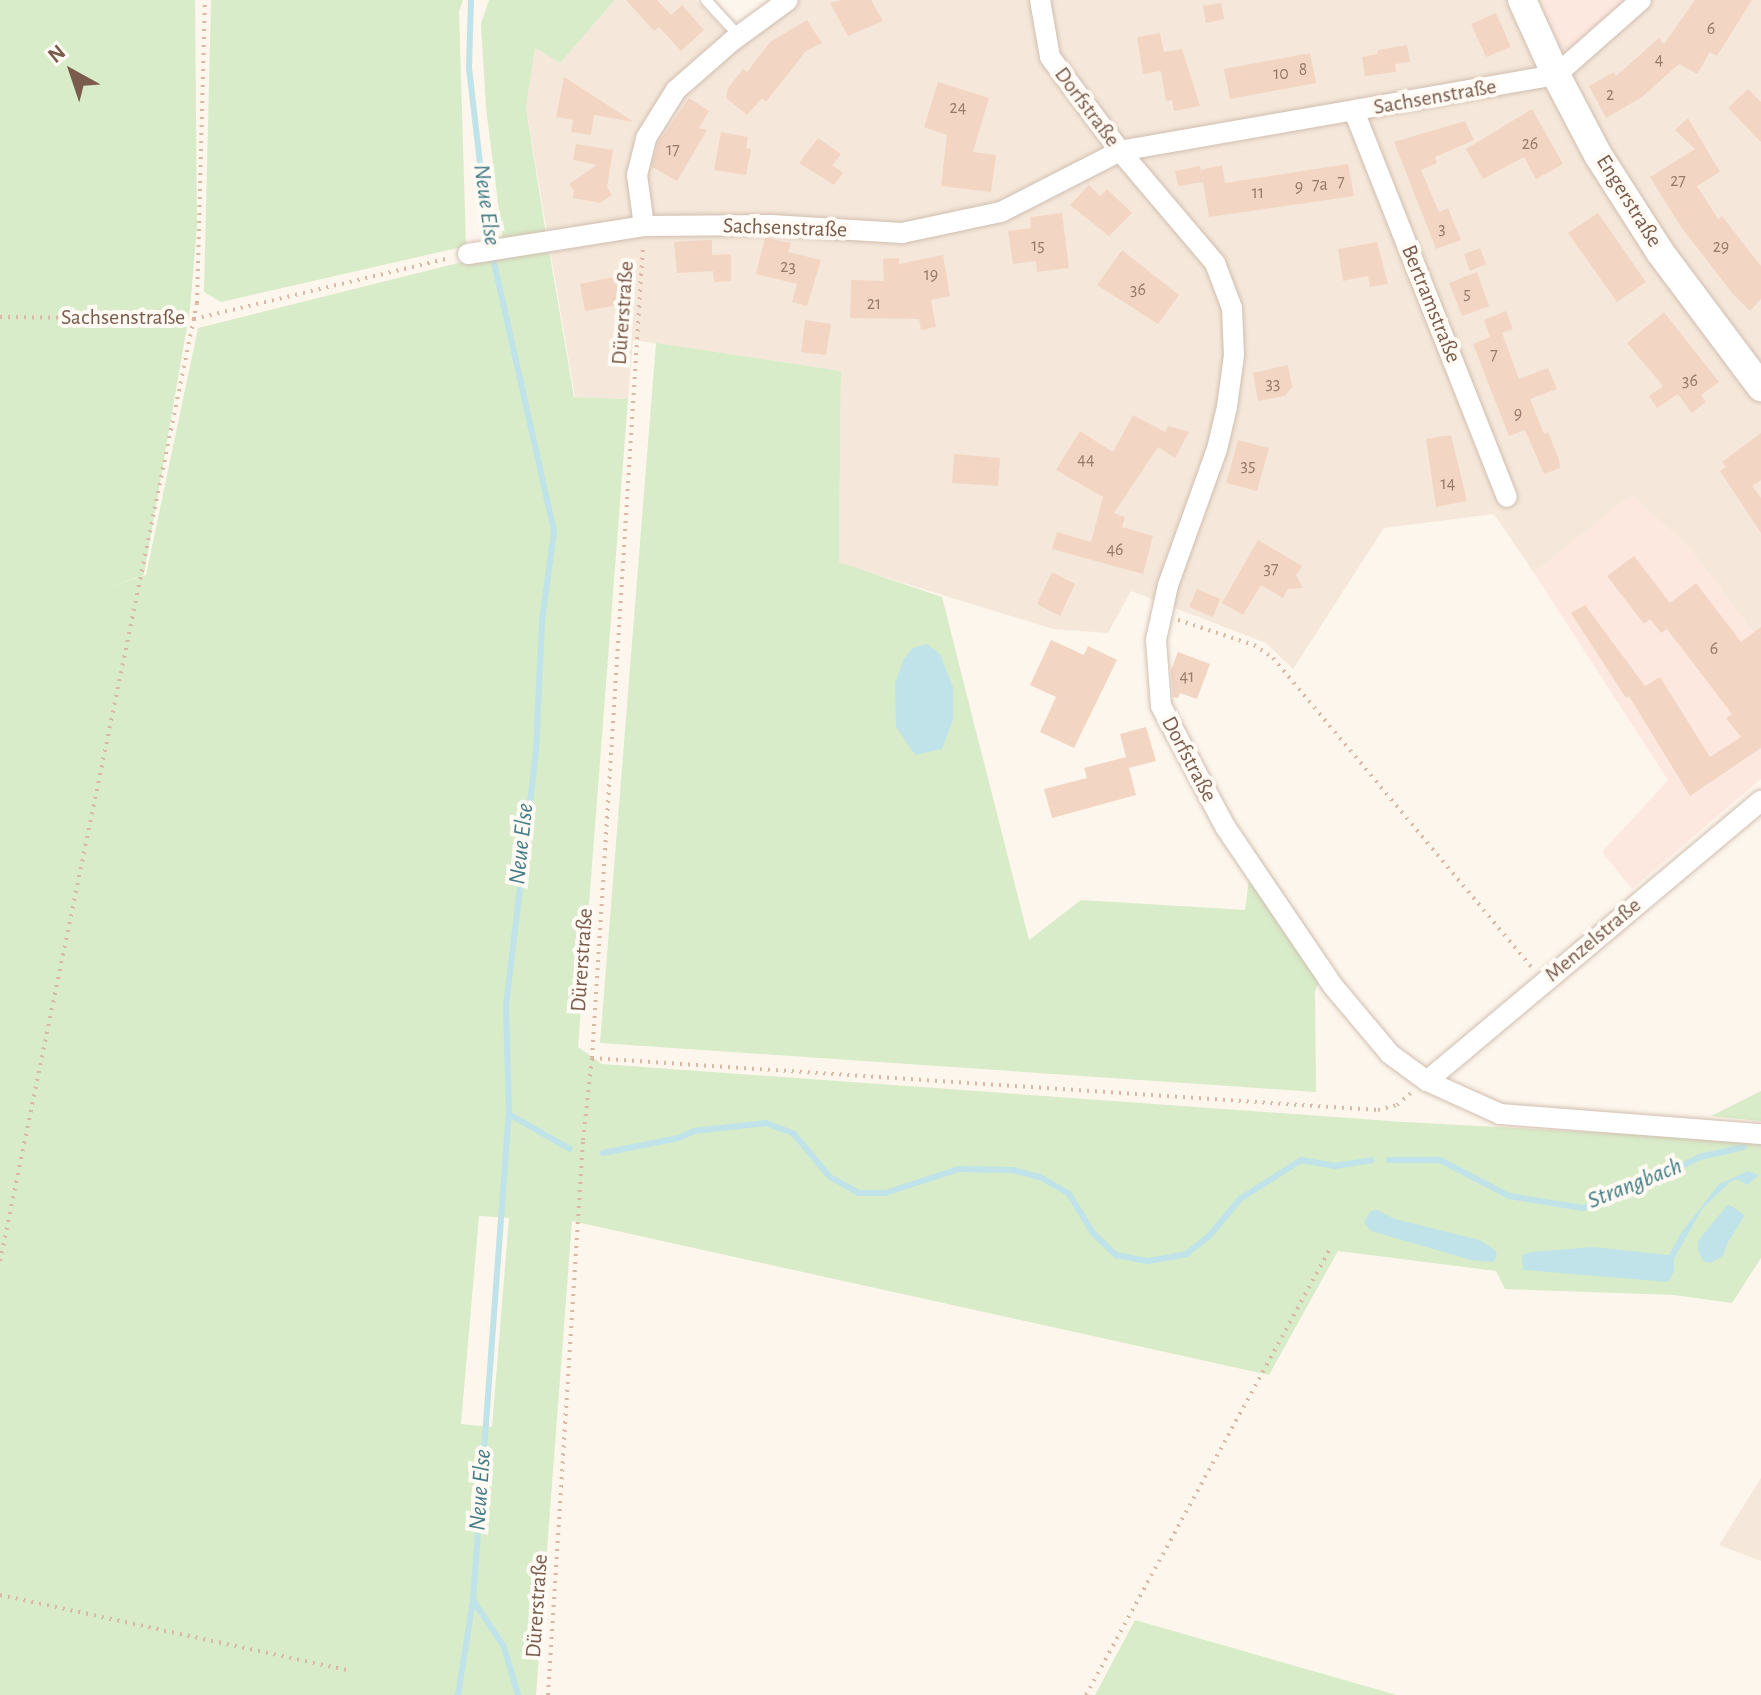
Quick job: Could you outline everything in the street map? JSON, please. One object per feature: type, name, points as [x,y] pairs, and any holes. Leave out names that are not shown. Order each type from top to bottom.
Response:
[{"type":"main road","name":"Engerstraße","points":[[1522,0],[1556,75],[1598,155],[1660,252],[1761,387]]},
{"type":"street","points":[[644,226],[637,175],[646,138],[676,90],[739,36],[788,0]]},
{"type":"street","name":"Dorfstraße","points":[[1040,0],[1050,57],[1120,151],[1215,263],[1232,308],[1234,355],[1227,407],[1217,449],[1160,614],[1156,640],[1161,706],[1226,828],[1333,986],[1390,1054],[1427,1081],[1500,1114],[1761,1134]]},
{"type":"street","points":[[1556,75],[1641,0]]},
{"type":"street","name":"Sachsenstraße","points":[[468,254],[644,226],[771,225],[902,233],[1001,212],[1120,151],[1556,75]]},
{"type":"street","name":"Bertramstraße","points":[[1354,111],[1507,497]]},
{"type":"street","name":"Menzelstraße","points":[[1427,1081],[1761,801]]},
{"type":"lane","points":[[706,0],[739,36]]},
{"type":"path","points":[[0,1261],[197,303],[205,0]]},
{"type":"path","name":"Dürerstraße","points":[[548,1695],[644,226]]},
{"type":"path","name":"Sachsenstraße","points":[[0,317],[194,319],[468,254]]},
{"type":"path","points":[[1160,614],[1254,645],[1273,658],[1543,982]]},
{"type":"path","points":[[592,1058],[1378,1110],[1397,1105],[1427,1081]]},
{"type":"path","points":[[1086,1695],[1331,1247]]},
{"type":"path","points":[[0,1595],[351,1671]]},
{"type":"shaded area","points":[[615,0],[696,0],[727,33],[769,0],[1540,0],[1557,42],[1629,0],[1761,0],[1761,642],[1690,549],[1632,495],[1534,573],[1494,514],[1384,528],[1293,669],[1266,643],[1131,591],[1108,633],[1053,629],[839,563],[841,371],[633,340],[628,399],[575,397],[526,108],[535,47],[560,63]]},
{"type":"shaded area","points":[[1540,0],[1629,0],[1575,49],[1557,42]]},
{"type":"shaded area","points":[[1632,494],[1690,549],[1761,642],[1761,779],[1632,889],[1602,852],[1668,780],[1534,573]]},
{"type":"shaded area","points":[[1761,1478],[1761,1561],[1719,1545]]},
{"type":"green space","points":[[0,0],[195,0],[197,226],[190,309],[144,575],[103,589],[146,575],[198,328],[470,260],[549,250],[574,397],[628,399],[578,1047],[602,1064],[1404,1122],[1761,1141],[1761,1258],[1732,1303],[1674,1295],[1505,1289],[1496,1271],[1338,1251],[1269,1375],[572,1221],[536,1695],[0,1695]],"holes":[[[479,1216],[509,1218],[492,1427],[461,1424]]]},
{"type":"green space","points":[[211,0],[463,0],[459,11],[466,246],[221,302],[204,292]]},
{"type":"green space","points":[[489,0],[615,0],[560,63],[535,48],[526,108],[546,234],[503,242],[486,108],[481,24]]},
{"type":"green space","points":[[656,343],[841,371],[839,562],[942,597],[1029,940],[1081,900],[1245,910],[1253,848],[1327,958],[1315,992],[1316,1092],[600,1043]]},
{"type":"green space","points":[[1761,1091],[1761,1121],[1711,1116]]},
{"type":"green space","points":[[1135,1620],[1397,1695],[1095,1695]]},
{"type":"water","points":[[927,644],[940,654],[953,687],[953,720],[942,749],[915,755],[896,727],[895,683],[904,659],[913,648]]},
{"type":"water","points":[[1748,1171],[1759,1175],[1747,1185],[1737,1179],[1730,1182],[1702,1209],[1674,1259],[1674,1272],[1668,1282],[1523,1270],[1522,1255],[1531,1252],[1593,1247],[1669,1255],[1681,1233],[1719,1184]]},
{"type":"water","points":[[1728,1204],[1745,1215],[1723,1256],[1710,1263],[1703,1261],[1698,1251],[1698,1241]]},
{"type":"water","points":[[1377,1210],[1395,1219],[1479,1240],[1495,1250],[1497,1256],[1493,1262],[1471,1260],[1371,1231],[1364,1222],[1371,1211]]},
{"type":"building","points":[[626,0],[657,0],[671,15],[682,5],[704,30],[681,51],[659,27],[654,31]]},
{"type":"building","points":[[871,0],[883,21],[848,36],[830,3]]},
{"type":"building","points":[[1695,0],[1752,0],[1717,56],[1710,52],[1697,74],[1679,64],[1642,97],[1606,118],[1589,86],[1614,72],[1616,76],[1659,38],[1664,44]]},
{"type":"building","points":[[1221,3],[1224,19],[1206,23],[1203,6]]},
{"type":"building","points":[[1496,13],[1511,47],[1486,57],[1471,24]]},
{"type":"building","points":[[807,20],[822,43],[806,51],[766,102],[762,98],[747,115],[726,98],[728,88],[743,69],[747,72],[770,42]]},
{"type":"building","points":[[1160,33],[1164,52],[1182,49],[1200,106],[1174,111],[1172,100],[1166,101],[1161,71],[1143,74],[1137,37]]},
{"type":"building","points":[[1407,45],[1410,62],[1395,64],[1396,72],[1365,76],[1362,57],[1378,54],[1377,50]]},
{"type":"building","points":[[1310,53],[1316,83],[1230,99],[1224,69]]},
{"type":"building","points":[[564,77],[634,122],[594,115],[591,135],[571,132],[573,120],[556,117]]},
{"type":"building","points":[[938,82],[989,98],[973,152],[996,155],[991,192],[941,186],[947,135],[924,127]]},
{"type":"building","points":[[1748,89],[1761,102],[1761,142],[1728,108]]},
{"type":"building","points":[[689,98],[709,111],[699,128],[707,130],[677,181],[652,167],[658,143]]},
{"type":"building","points":[[1532,109],[1563,164],[1536,179],[1524,157],[1483,179],[1466,149]]},
{"type":"building","points":[[1688,118],[1720,172],[1697,186],[1718,219],[1722,216],[1761,266],[1761,299],[1750,311],[1681,227],[1650,177],[1695,149],[1675,130]]},
{"type":"building","points":[[1465,121],[1474,140],[1435,157],[1437,163],[1421,170],[1439,212],[1448,208],[1461,240],[1436,249],[1394,142]]},
{"type":"building","points":[[721,132],[748,137],[746,148],[751,149],[746,175],[714,170]]},
{"type":"building","points":[[818,138],[841,154],[832,165],[843,173],[834,185],[799,163]]},
{"type":"building","points":[[576,144],[613,150],[607,187],[612,195],[600,203],[573,198],[574,191],[569,184],[597,165],[573,160]]},
{"type":"building","points":[[1348,164],[1354,196],[1209,217],[1201,170],[1222,165],[1225,183]]},
{"type":"building","points":[[1200,166],[1203,182],[1178,186],[1175,171]]},
{"type":"building","points":[[1089,185],[1100,196],[1107,189],[1132,213],[1109,236],[1070,205]]},
{"type":"building","points":[[1062,213],[1069,268],[1037,272],[1036,261],[1013,264],[1008,231],[1031,228],[1030,217]]},
{"type":"building","points":[[1598,213],[1646,282],[1617,302],[1568,233]]},
{"type":"building","points":[[765,238],[791,243],[788,252],[821,260],[807,306],[792,302],[797,284],[756,274]]},
{"type":"building","points":[[712,240],[712,255],[731,254],[731,281],[714,282],[713,271],[677,273],[674,242]]},
{"type":"building","points":[[1377,242],[1388,284],[1370,287],[1368,276],[1343,281],[1338,249]]},
{"type":"building","points":[[1480,248],[1486,264],[1470,271],[1464,254]]},
{"type":"building","points":[[1122,250],[1179,295],[1158,324],[1097,285]]},
{"type":"building","points":[[943,255],[950,296],[931,300],[936,327],[921,330],[919,319],[850,318],[851,280],[884,281],[883,259],[899,258],[899,264]]},
{"type":"building","points":[[1477,272],[1489,306],[1462,316],[1449,283]]},
{"type":"building","points":[[619,276],[624,304],[585,311],[580,284]]},
{"type":"building","points":[[1506,311],[1513,329],[1502,333],[1519,379],[1548,368],[1557,389],[1530,399],[1559,460],[1560,468],[1544,474],[1525,430],[1509,436],[1473,344],[1490,337],[1484,320]]},
{"type":"building","points":[[1664,312],[1719,382],[1701,395],[1706,402],[1692,413],[1678,394],[1657,408],[1649,396],[1663,386],[1627,343]]},
{"type":"building","points":[[805,320],[831,324],[826,355],[801,352]]},
{"type":"building","points":[[1288,365],[1292,387],[1285,396],[1258,401],[1253,373]]},
{"type":"building","points":[[1133,415],[1165,432],[1169,426],[1189,432],[1175,458],[1158,447],[1114,513],[1125,517],[1122,527],[1153,536],[1143,574],[1052,549],[1057,532],[1091,542],[1103,497],[1056,470],[1080,431],[1113,452]]},
{"type":"building","points":[[1761,433],[1761,480],[1752,486],[1761,498],[1761,533],[1720,471],[1726,467],[1722,462]]},
{"type":"building","points":[[1451,435],[1467,501],[1436,507],[1426,439]]},
{"type":"building","points":[[1238,440],[1269,448],[1257,491],[1226,483]]},
{"type":"building","points":[[954,454],[1000,458],[998,486],[952,483]]},
{"type":"building","points":[[1258,540],[1302,566],[1296,575],[1303,588],[1288,589],[1283,598],[1261,585],[1243,615],[1222,603]]},
{"type":"building","points":[[1634,556],[1670,603],[1696,583],[1741,642],[1761,627],[1761,748],[1690,796],[1629,696],[1626,698],[1571,613],[1585,605],[1645,686],[1660,677],[1710,757],[1741,737],[1726,718],[1732,714],[1667,629],[1661,633],[1650,619],[1644,624],[1607,576]]},
{"type":"building","points":[[1052,572],[1075,584],[1060,616],[1037,604]]},
{"type":"building","points":[[1197,589],[1220,599],[1213,617],[1189,607]]},
{"type":"building","points":[[1051,640],[1084,655],[1088,646],[1117,660],[1074,748],[1040,732],[1056,697],[1030,685]]},
{"type":"building","points":[[1178,652],[1210,664],[1197,699],[1180,693],[1178,698],[1173,697],[1171,670]]},
{"type":"building","points":[[1146,727],[1156,761],[1129,768],[1136,795],[1052,818],[1044,789],[1087,778],[1084,768],[1126,757],[1120,734]]},
{"type":"waterway","name":"Neue Else","points":[[458,1695],[473,1600],[509,1114],[506,1006],[536,750],[542,621],[554,531],[489,241],[469,67],[471,0]]},
{"type":"waterway","points":[[509,1114],[570,1149]]},
{"type":"waterway","points":[[603,1153],[679,1138],[694,1131],[766,1123],[794,1134],[830,1177],[859,1193],[885,1193],[959,1169],[1013,1170],[1040,1177],[1069,1194],[1093,1233],[1116,1255],[1148,1261],[1186,1254],[1209,1236],[1240,1199],[1301,1160],[1335,1166],[1372,1160]]},
{"type":"waterway","name":"Strangbach","points":[[1389,1160],[1440,1160],[1509,1196],[1583,1208],[1625,1194],[1700,1157],[1744,1147]]},
{"type":"waterway","points":[[473,1600],[504,1647],[518,1695]]}]
